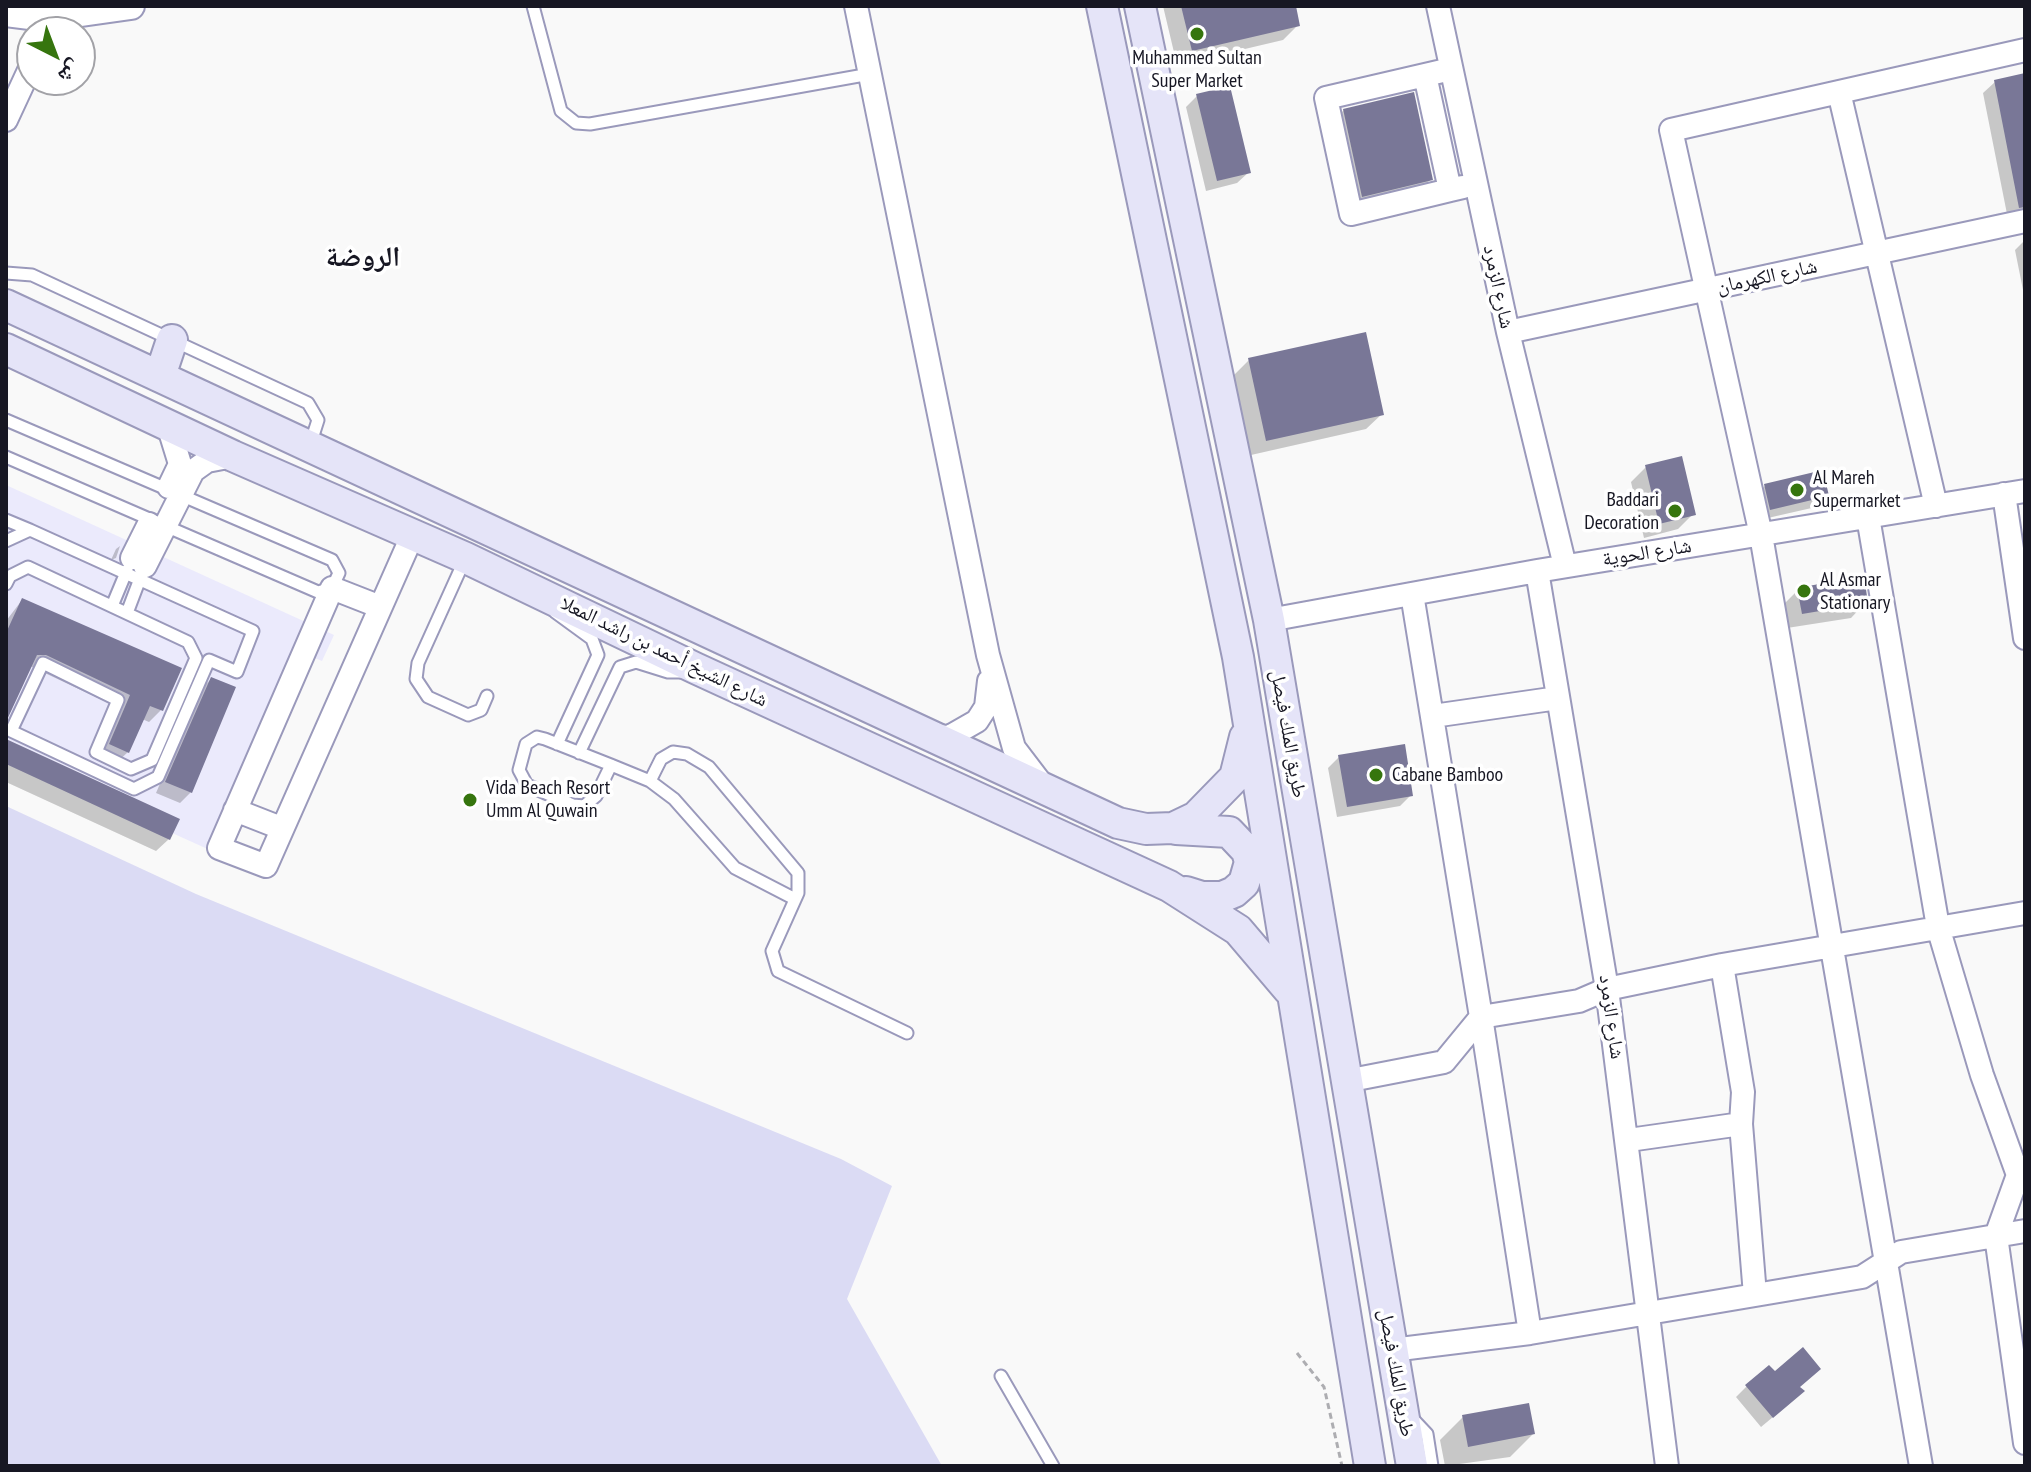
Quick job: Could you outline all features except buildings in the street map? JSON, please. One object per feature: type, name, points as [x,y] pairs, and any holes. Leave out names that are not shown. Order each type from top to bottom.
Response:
[{"type":"main road","name":"طريق الملك فيصل","points":[[1102,6],[1230,613],[1370,1466]]},
{"type":"main road","name":"طريق الملك فيصل","points":[[1140,6],[1269,620],[1412,1466]]},
{"type":"main road","name":"شارع الشيخ أحمد بن راشد المعلا","points":[[6,305],[1118,823],[1146,829],[1229,832],[1247,851],[1250,862],[1244,883],[1222,897],[1202,897],[1169,886],[695,668],[544,594],[233,456],[6,349]]},
{"type":"main road","points":[[160,376],[172,340]]},
{"type":"main road","points":[[1173,828],[1196,817],[1235,777],[1248,719]]},
{"type":"main road","name":"شارع الشيخ أحمد بن راشد المعلا","points":[[1169,886],[1238,930],[1293,995]]},
{"type":"street","points":[[86,16],[131,6]]},
{"type":"street","points":[[856,6],[988,655],[1014,748],[1047,792]]},
{"type":"street","name":"شارع الزمرد","points":[[1438,6],[1508,332],[1565,566]]},
{"type":"street","points":[[1921,1466],[1761,535],[1671,130],[2025,50]]},
{"type":"street","points":[[1451,69],[1326,98],[1351,214],[1476,184]]},
{"type":"street","points":[[1425,75],[1450,190]]},
{"type":"street","points":[[1839,92],[1936,506]]},
{"type":"street","points":[[6,120],[17,96]]},
{"type":"street","name":"شارع الكهرمان","points":[[1508,332],[2025,221]]},
{"type":"street","points":[[136,570],[174,491],[180,464],[168,425]]},
{"type":"street","points":[[174,491],[207,461],[233,456]]},
{"type":"street","points":[[2014,493],[2025,638]]},
{"type":"street","name":"شارع الحوية","points":[[1269,620],[1565,566],[2014,493]]},
{"type":"street","points":[[1868,517],[1938,927],[1982,1075],[2018,1175],[1996,1236],[2025,1443]]},
{"type":"street","points":[[378,606],[332,588],[219,848],[266,866],[378,606],[413,534]]},
{"type":"street","name":"شارع الزمرد","points":[[1537,571],[1629,1140],[1667,1466]]},
{"type":"street","points":[[1412,594],[1530,1333]]},
{"type":"street","points":[[927,736],[949,737],[977,721],[986,707],[990,691],[988,655]]},
{"type":"street","points":[[1433,716],[1558,698]]},
{"type":"street","points":[[235,810],[281,828]]},
{"type":"street","points":[[1346,1081],[1444,1062],[1481,1017],[1579,1001],[1607,989],[1722,965],[2025,913]]},
{"type":"street","points":[[1722,965],[1743,1092],[1741,1124],[1755,1295]]},
{"type":"street","points":[[1629,1140],[1741,1124]]},
{"type":"street","points":[[1392,1350],[1530,1333],[1862,1277],[1901,1252],[2025,1231]]},
{"type":"lane","points":[[533,6],[561,111],[576,123],[590,124],[870,74]]},
{"type":"lane","points":[[6,273],[32,275],[308,403],[318,420],[310,446]]},
{"type":"lane","points":[[6,420],[332,560],[339,573],[332,588],[318,592],[6,457]]},
{"type":"lane","points":[[6,520],[136,570],[253,631],[237,672],[209,660],[158,777],[134,789],[11,731],[43,663],[118,700],[96,752],[131,769],[152,760],[196,658],[188,642],[28,567],[10,576],[6,584]]},
{"type":"lane","points":[[6,541],[30,530]]},
{"type":"lane","points":[[466,558],[418,663],[416,679],[428,697],[468,715],[481,710],[487,696]]},
{"type":"lane","points":[[112,606],[136,570]]},
{"type":"lane","points":[[127,613],[136,570]]},
{"type":"lane","points":[[544,594],[559,617],[592,639],[598,649],[596,661],[557,744]]},
{"type":"lane","points":[[579,753],[616,672],[625,664],[636,662],[677,673],[695,668]]},
{"type":"lane","points":[[611,765],[596,796],[584,806],[573,805],[527,785],[519,770],[526,744],[537,737],[611,765],[650,781],[674,799],[735,868],[795,899]]},
{"type":"lane","points":[[650,781],[657,764],[667,755],[679,752],[702,761],[792,862],[799,880],[795,899],[772,951],[778,971],[907,1033]]},
{"type":"lane","points":[[1001,1376],[1053,1466]]},
{"type":"lane","points":[[1402,1408],[1427,1434],[1432,1466]]},
{"type":"path","points":[[1297,1353],[1324,1387],[1342,1466]]},
{"type":"shaded area","points":[[6,485],[334,635],[322,661],[298,651],[212,851],[6,758]]},
{"type":"shaded area","points":[[6,806],[196,894],[841,1159],[892,1186],[847,1299],[942,1466],[6,1466]]},
{"type":"place","name":"Muhammed Sultan Super Market","points":[[1197,34]]},
{"type":"place","name":"Al Mareh Supermarket","points":[[1797,490]]},
{"type":"place","name":"Baddari Decoration","points":[[1675,511]]},
{"type":"place","name":"Al Asmar Stationary","points":[[1804,591]]},
{"type":"place","name":"Cabane Bamboo","points":[[1376,775]]},
{"type":"place","name":"Vida Beach Resort Umm Al Quwain","points":[[470,800]]},
{"type":"district","name":"الروضة","points":[[363,258]]}]
